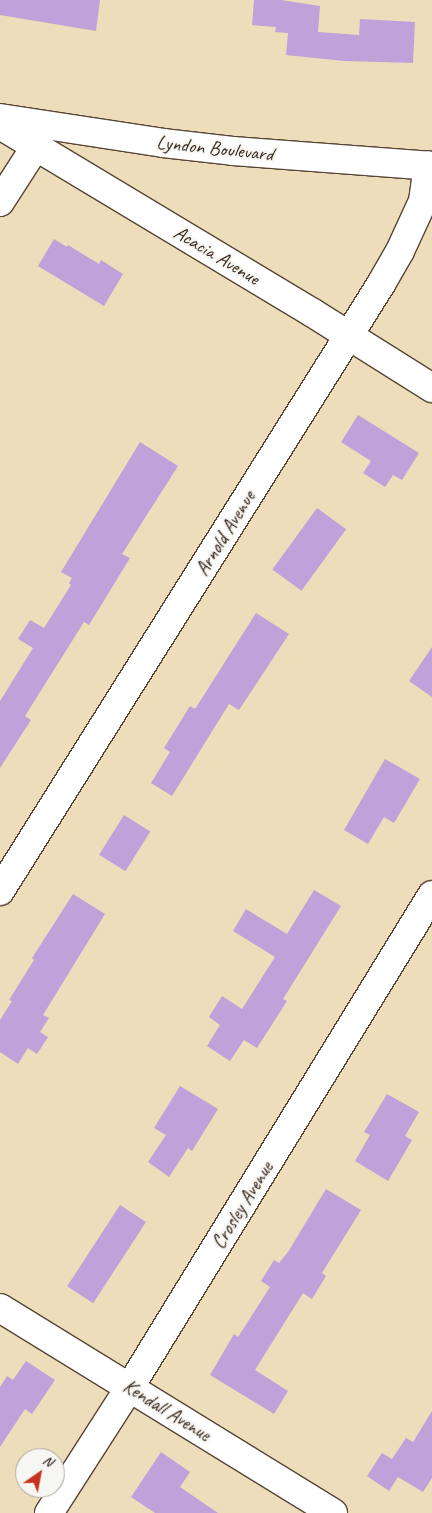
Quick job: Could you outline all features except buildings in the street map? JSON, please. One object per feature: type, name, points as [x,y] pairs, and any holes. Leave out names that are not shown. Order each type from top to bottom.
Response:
[{"type":"street","name":"Lyndon Boulevard","points":[[0,118],[198,147],[430,166]]},
{"type":"street","name":"Acacia Avenue","points":[[0,125],[313,313],[348,337],[432,388]]},
{"type":"street","points":[[0,202],[36,146]]},
{"type":"street","name":"Arnold Avenue","points":[[0,891],[400,251],[423,201],[430,166]]},
{"type":"street","name":"Crosley Avenue","points":[[49,1513],[130,1387],[432,895]]},
{"type":"street","name":"Kendall Avenue","points":[[0,1308],[333,1513]]}]
